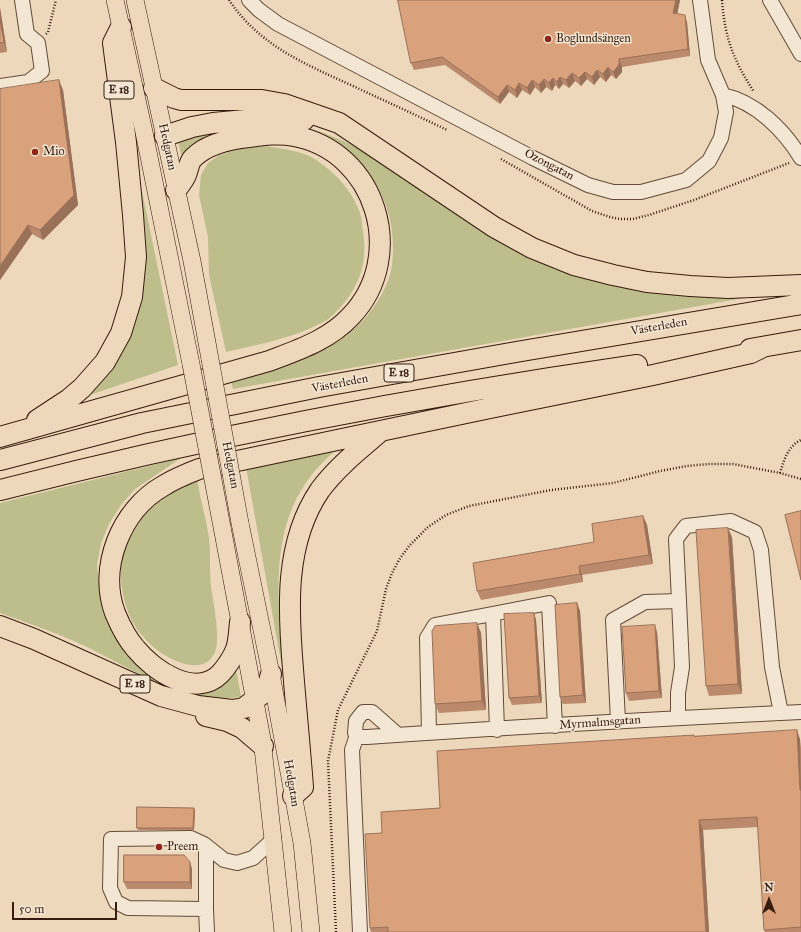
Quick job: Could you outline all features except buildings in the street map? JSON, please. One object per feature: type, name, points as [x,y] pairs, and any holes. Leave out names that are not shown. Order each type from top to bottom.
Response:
[{"type":"highway","name":"E 18","points":[[22,430],[69,399],[94,376],[105,362],[119,338],[128,315],[132,297],[136,257],[126,142],[113,43],[121,27]]},
{"type":"highway","points":[[154,88],[181,100],[262,100],[284,104],[339,123],[494,227],[532,248],[574,265],[613,276],[647,282],[690,286],[728,288],[801,285]]},
{"type":"highway","points":[[165,136],[192,127],[213,123],[278,117],[307,121],[317,115]]},
{"type":"highway","name":"E 18","points":[[0,437],[269,361],[327,336],[350,317],[366,295],[374,276],[379,253],[380,231],[376,212],[364,185],[355,173],[332,152],[318,144],[294,136],[271,134],[238,138],[216,144],[207,148],[192,159],[185,176],[176,190]]},
{"type":"highway","name":"Västerleden","points":[[0,460],[142,424],[319,387],[801,304]]},
{"type":"highway","name":"E 18","points":[[0,490],[149,453],[296,422],[520,382],[763,347],[801,340]]},
{"type":"highway","name":"E 18","points":[[240,622],[236,648],[220,674],[208,682],[193,684],[175,680],[153,666],[136,650],[124,633],[115,612],[110,593],[110,568],[115,543],[126,522],[144,501],[162,486],[198,469],[653,375],[751,353],[763,347]]},
{"type":"highway","name":"E 18","points":[[293,796],[303,787],[291,650],[289,602],[291,578],[298,537],[311,505],[331,477],[343,464],[382,430]]},
{"type":"highway","name":"E 18","points":[[0,626],[34,639],[161,696],[198,706],[232,710],[244,708],[262,694],[268,685],[271,674]]},
{"type":"highway","name":"E 18","points":[[198,706],[202,715],[227,721],[242,728],[262,742]]},
{"type":"main road","name":"Hedgatan","points":[[115,0],[146,140],[191,364],[262,742],[274,839],[283,932]]},
{"type":"main road","name":"Hedgatan","points":[[135,0],[192,261],[240,523],[271,674],[304,865],[311,932]]},
{"type":"main road","points":[[146,140],[165,136]]},
{"type":"street","points":[[0,86],[28,82],[42,71],[38,43],[27,34],[22,0]]},
{"type":"street","name":"Ozongatan","points":[[249,0],[259,10],[278,24],[363,69],[532,158],[588,185],[613,192],[641,192],[686,180],[709,161],[721,138],[726,112],[723,95],[708,60],[700,0]]},
{"type":"street","points":[[770,0],[801,54]]},
{"type":"street","points":[[723,95],[733,97],[755,109],[795,138],[801,158]]},
{"type":"street","points":[[678,718],[678,693],[682,667],[676,539],[686,526],[731,521],[755,532],[761,550],[772,667],[781,713]]},
{"type":"street","points":[[618,721],[614,620],[645,602],[679,601]]},
{"type":"street","points":[[429,734],[427,638],[435,625],[549,604],[555,726]]},
{"type":"street","points":[[492,614],[497,730]]},
{"type":"street","points":[[360,932],[352,750],[357,735],[355,732],[356,721],[363,712],[372,712],[398,735]]},
{"type":"street","name":"Myrmalmsgatan","points":[[357,735],[360,737],[367,737],[429,734],[618,721],[801,712]]},
{"type":"street","points":[[206,908],[128,908],[116,902],[110,888],[111,839],[191,838],[206,846],[224,860],[237,863],[253,858],[274,839]]},
{"type":"street","points":[[206,846],[207,932]]},
{"type":"path","points":[[38,43],[48,32],[56,0]]},
{"type":"path","points":[[722,0],[725,28],[730,45],[755,94]]},
{"type":"path","points":[[780,473],[786,456],[792,447],[801,440]]},
{"type":"path","points":[[795,478],[801,479]]},
{"type":"shaded area","points":[[128,124],[178,365],[81,398],[135,306]]},
{"type":"shaded area","points":[[297,125],[339,139],[370,154],[511,244],[755,296],[233,389],[230,378],[299,360],[325,349],[345,337],[362,322],[376,305],[390,275],[393,248],[387,207],[382,195],[367,172],[347,153],[218,133],[203,140],[182,158],[177,138],[197,131]]},
{"type":"shaded area","points":[[266,146],[308,155],[321,163],[335,175],[347,189],[357,205],[361,215],[364,243],[363,264],[357,283],[347,299],[327,320],[290,336],[226,352],[209,275],[208,237],[199,195],[201,175],[208,163],[220,155],[238,149]]},
{"type":"shaded area","points":[[340,447],[314,472],[296,500],[285,530],[280,561],[279,594],[280,628],[287,695],[246,467]]},
{"type":"shaded area","points":[[181,458],[135,489],[121,505],[109,524],[101,543],[97,565],[101,598],[161,681],[236,669],[241,697],[220,698],[200,696],[180,691],[160,684],[74,641],[0,613],[0,503]]},
{"type":"shaded area","points":[[197,479],[209,538],[210,580],[216,620],[217,646],[215,652],[209,660],[201,664],[192,665],[172,659],[154,648],[134,624],[125,603],[121,585],[121,566],[128,539],[141,517],[159,499]]},
{"type":"place","name":"Boglundsängen","points":[[548,39]]},
{"type":"place","name":"Mio","points":[[35,152]]},
{"type":"place","name":"Preem","points":[[159,847]]}]
